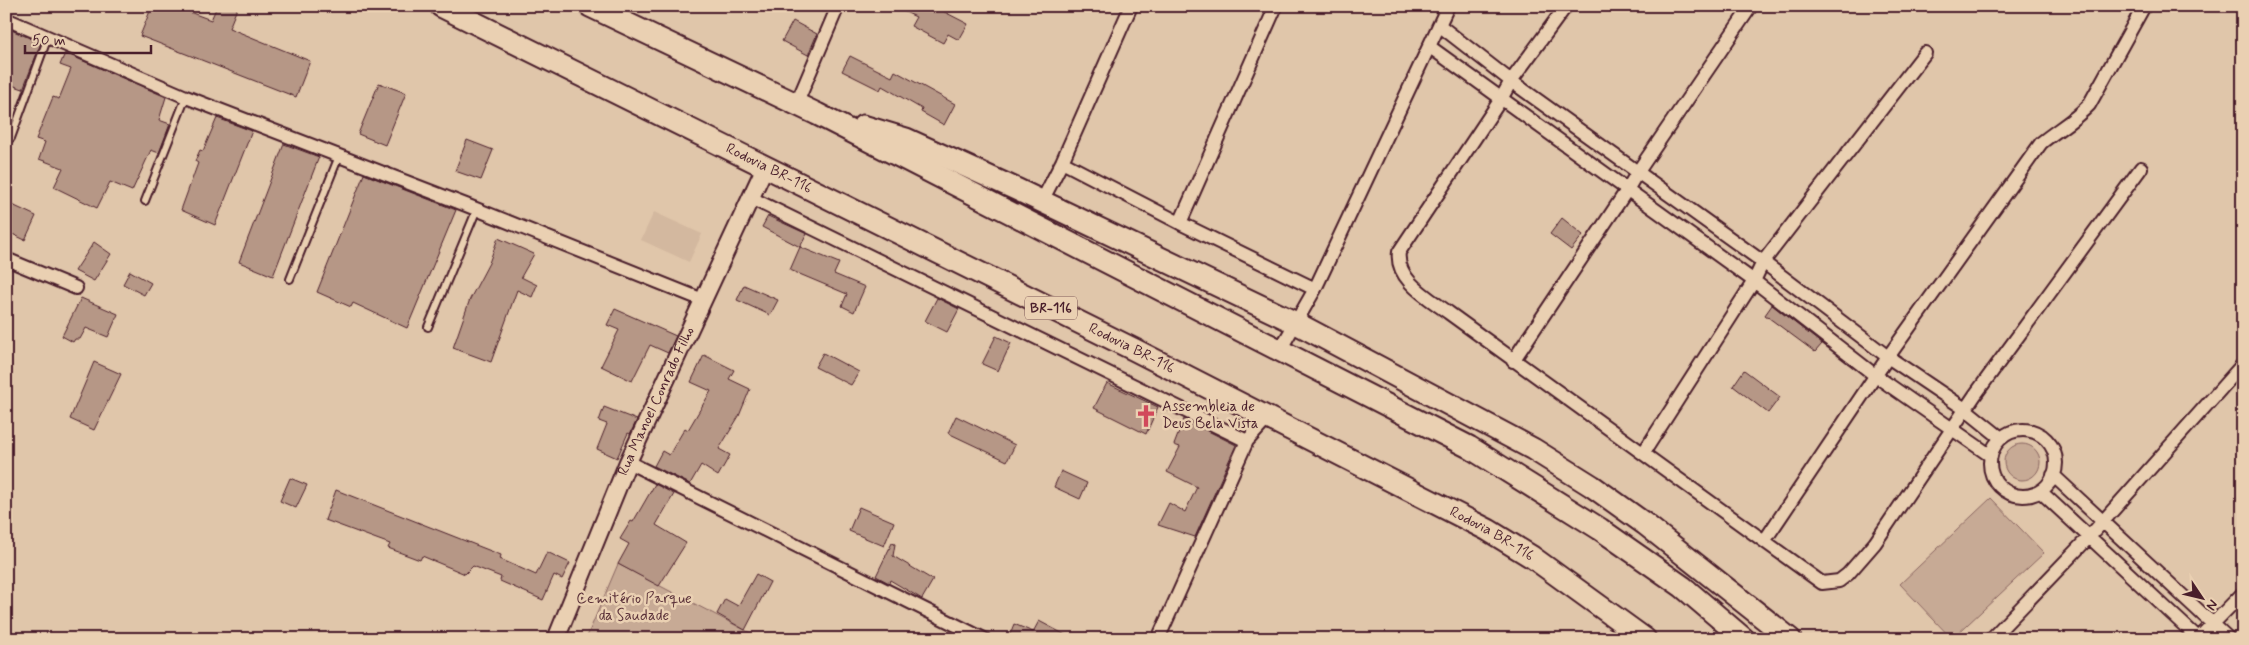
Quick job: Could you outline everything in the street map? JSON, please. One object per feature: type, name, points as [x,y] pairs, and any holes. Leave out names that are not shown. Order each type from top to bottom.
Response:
[{"type":"highway","name":"Rodovia BR-116","points":[[441,6],[1268,418],[1488,530],[1532,557],[1645,639]]},
{"type":"highway","points":[[590,6],[817,114],[1280,350],[1504,467],[1600,529],[1683,587],[1744,639]]},
{"type":"highway","points":[[817,114],[906,140],[1042,201],[1296,323],[1533,449],[1592,486],[1660,536],[1790,639]]},
{"type":"street","points":[[796,105],[838,6]]},
{"type":"street","points":[[1042,201],[1062,162],[1131,6]]},
{"type":"street","points":[[1180,223],[1276,6]]},
{"type":"street","points":[[1280,350],[1315,289],[1448,6]]},
{"type":"street","points":[[1566,6],[1511,81],[1399,252],[1398,260],[1404,275],[1424,294],[1513,361],[1644,452],[1822,583],[1839,580],[1848,574],[1875,543],[1953,430],[1965,409],[2141,168]]},
{"type":"street","points":[[1513,361],[1628,190],[1637,173],[1751,6]]},
{"type":"street","points":[[1764,540],[1888,357],[2041,143],[2064,124],[2078,116],[2089,105],[2144,6]]},
{"type":"street","points":[[6,18],[186,96],[703,300]]},
{"type":"street","points":[[1439,25],[1511,81],[1637,173],[1764,262],[1888,357],[1965,409],[2001,438]]},
{"type":"street","points":[[1430,47],[1754,281],[1876,376],[1991,456]]},
{"type":"street","points":[[1644,452],[1754,281],[1764,262],[1925,53]]},
{"type":"street","points":[[1062,162],[1180,223],[1315,289]]},
{"type":"street","name":"Rua Manoel Conrado Filho","points":[[556,639],[628,462],[765,167]]},
{"type":"street","points":[[751,198],[1247,441]]},
{"type":"street","points":[[6,259],[76,288]]},
{"type":"street","points":[[1991,639],[2090,536],[2102,520],[2243,364]]},
{"type":"street","points":[[1158,639],[1247,441],[1268,418]]},
{"type":"street","points":[[2029,430],[2046,439],[2055,456],[2053,475],[2040,491],[2030,495],[2019,495],[2004,489],[1993,477],[1990,467],[1991,456],[2001,438],[2010,433],[2029,430]]},
{"type":"street","points":[[628,462],[984,639]]},
{"type":"street","points":[[2053,475],[2230,639]]},
{"type":"street","points":[[2040,491],[2199,639],[2243,593]]},
{"type":"lane","points":[[11,138],[48,37]]},
{"type":"lane","points":[[145,201],[186,96]]},
{"type":"lane","points":[[290,279],[338,156]]},
{"type":"lane","points":[[428,327],[476,209]]},
{"type":"shaded area","points":[[654,212],[702,234],[689,262],[641,240]]},
{"type":"green space","points":[[2022,444],[2029,445],[2035,449],[2039,455],[2039,469],[2035,475],[2029,479],[2022,480],[2015,479],[2009,475],[2005,469],[2004,462],[2005,455],[2009,449],[2015,445]]},
{"type":"green space","points":[[1991,498],[2044,553],[1952,639],[1900,584]]},
{"type":"green space","name":"Cemitério Parque da Saudade","points":[[618,564],[762,639],[586,639]]},
{"type":"building","points":[[152,6],[173,6],[211,20],[217,6],[238,6],[229,28],[310,61],[296,97],[140,36]]},
{"type":"building","points":[[892,6],[933,6],[968,24],[959,40],[948,34],[943,43],[911,26],[916,17]]},
{"type":"building","points":[[793,21],[817,34],[808,55],[782,41]]},
{"type":"building","points":[[9,29],[41,43],[23,89],[6,83],[6,36]]},
{"type":"building","points":[[65,53],[166,97],[159,120],[170,124],[159,153],[151,150],[132,191],[110,182],[97,208],[54,187],[63,168],[39,159],[45,142],[36,139],[53,97],[59,99],[71,69],[60,65]]},
{"type":"building","points":[[850,56],[892,77],[895,71],[955,104],[944,125],[921,112],[922,109],[882,86],[880,90],[842,71]]},
{"type":"building","points":[[379,83],[406,93],[385,145],[358,134]]},
{"type":"building","points":[[217,118],[252,131],[215,225],[181,210],[198,163],[195,161],[200,150],[203,151]]},
{"type":"building","points":[[467,140],[493,150],[481,180],[455,171]]},
{"type":"building","points":[[284,144],[319,157],[273,276],[239,262]]},
{"type":"building","points":[[364,174],[456,210],[407,328],[353,303],[351,307],[317,292]]},
{"type":"building","points":[[6,202],[36,216],[25,240],[6,231]]},
{"type":"building","points":[[768,216],[807,234],[800,247],[762,227]]},
{"type":"building","points":[[1562,218],[1583,235],[1571,250],[1550,234]]},
{"type":"building","points":[[498,238],[534,254],[521,277],[537,285],[532,297],[517,290],[491,362],[453,348],[470,299],[489,263]]},
{"type":"building","points":[[94,242],[111,254],[94,281],[75,271]]},
{"type":"building","points":[[800,247],[839,263],[834,274],[865,287],[854,312],[842,306],[847,294],[790,270]]},
{"type":"building","points":[[130,271],[151,283],[144,295],[123,284]]},
{"type":"building","points":[[744,285],[778,300],[770,315],[737,300]]},
{"type":"building","points":[[81,298],[118,314],[108,337],[86,328],[80,339],[75,339],[73,342],[62,336]]},
{"type":"building","points":[[937,298],[959,309],[947,332],[925,321]]},
{"type":"building","points":[[1772,305],[1822,344],[1815,352],[1765,315]]},
{"type":"building","points":[[615,309],[676,336],[668,353],[650,345],[632,381],[601,366],[619,330],[607,325]]},
{"type":"building","points":[[996,336],[1011,343],[998,371],[982,364]]},
{"type":"building","points":[[823,353],[859,372],[851,385],[815,367]]},
{"type":"building","points":[[704,355],[734,370],[729,379],[750,389],[739,416],[719,449],[730,455],[718,476],[701,465],[690,484],[654,466],[662,451],[669,455],[685,428],[688,430],[711,391],[691,382]]},
{"type":"building","points":[[94,362],[121,374],[94,430],[70,419]]},
{"type":"building","points":[[1744,370],[1780,397],[1768,413],[1733,386]]},
{"type":"building","points":[[1107,383],[1158,407],[1146,434],[1094,408]]},
{"type":"building","points":[[604,407],[637,420],[630,434],[628,433],[617,458],[597,449],[607,424],[599,421]]},
{"type":"building","points":[[956,416],[1015,445],[1007,461],[948,433]]},
{"type":"building","points":[[1184,419],[1236,445],[1195,537],[1158,525],[1169,503],[1185,512],[1197,487],[1167,472],[1180,447],[1174,445]]},
{"type":"building","points":[[1061,471],[1087,483],[1080,499],[1054,487]]},
{"type":"building","points":[[290,478],[307,485],[296,508],[280,501]]},
{"type":"building","points":[[655,484],[674,494],[656,525],[686,543],[659,586],[618,564],[629,544],[620,539],[631,521],[633,522]]},
{"type":"building","points":[[336,490],[501,555],[500,559],[536,575],[547,552],[570,563],[562,579],[554,575],[543,600],[500,581],[501,577],[473,566],[465,574],[422,556],[420,560],[388,548],[390,544],[325,520]]},
{"type":"building","points":[[859,507],[894,522],[884,546],[849,531]]},
{"type":"building","points":[[892,543],[895,544],[893,556],[933,580],[922,599],[890,580],[889,583],[876,576]]},
{"type":"building","points":[[756,574],[770,582],[745,630],[717,614],[725,599],[738,606]]},
{"type":"building","points":[[1039,621],[1073,639],[1008,639],[1014,624],[1033,632]]},
{"type":"place","name":"Assembleia de Deus Bela Vista","points":[[1146,416]]}]
